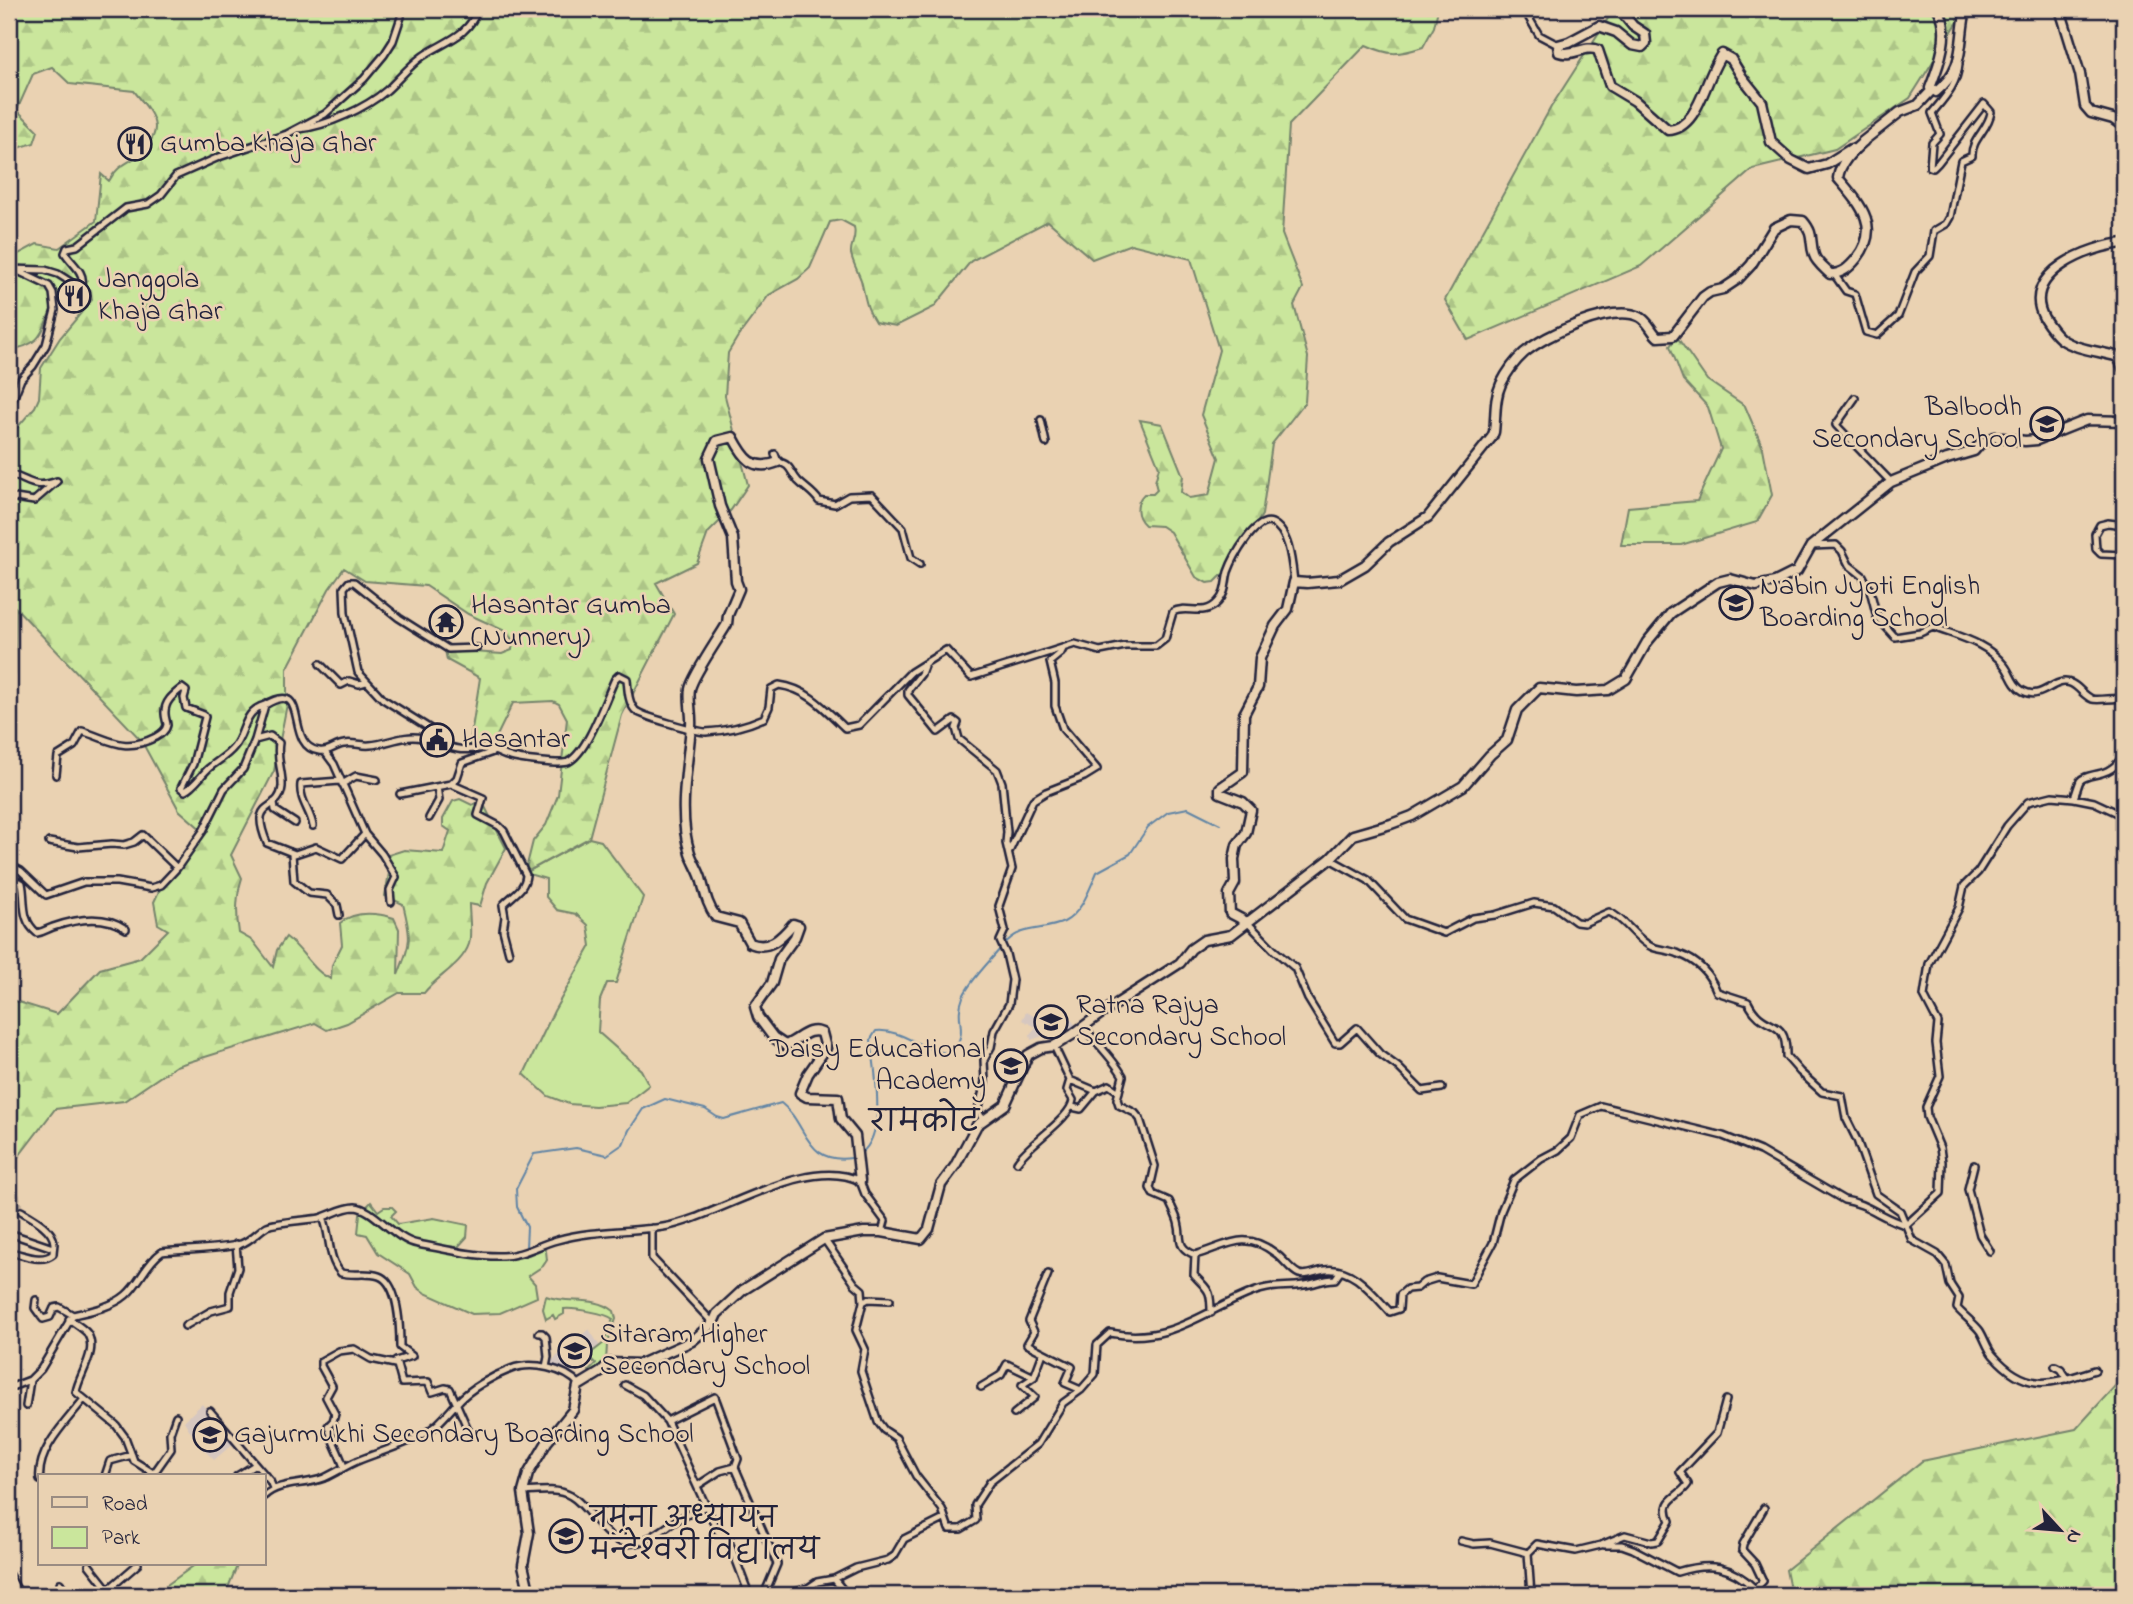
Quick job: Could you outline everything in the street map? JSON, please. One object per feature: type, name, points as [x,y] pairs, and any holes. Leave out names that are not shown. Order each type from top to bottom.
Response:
[{"type":"street","points":[[17,271],[45,270],[58,274],[77,286],[82,284],[83,278],[65,253],[67,248],[77,246],[126,208],[148,204],[161,195],[176,176],[296,129],[325,114],[364,79],[393,41],[401,9]]},
{"type":"street","points":[[296,129],[348,115],[372,102],[421,57],[463,34],[478,9]]},
{"type":"street","points":[[1529,18],[1539,35],[1558,45],[1599,26],[1616,32],[1632,45],[1642,47],[1646,43],[1644,34],[1633,26],[1619,9]]},
{"type":"street","points":[[1938,9],[1945,23],[1945,38],[1930,88],[1936,92],[1945,85],[1960,60]]},
{"type":"street","points":[[1834,274],[1846,291],[1855,293],[1859,311],[1864,317],[1866,332],[1877,335],[1898,316],[1915,272],[1930,256],[1934,231],[1946,224],[1950,217],[1961,162],[1972,156],[1974,143],[1991,112],[1984,104],[1938,163],[1933,168],[1930,167],[1932,143],[1940,134],[1932,113],[1951,91],[1958,77],[1966,9]]},
{"type":"street","points":[[2060,9],[2080,74],[2085,106],[2091,113],[2113,119],[2124,127]]},
{"type":"street","points":[[1558,45],[1559,52],[1568,55],[1589,48],[1598,50],[1610,86],[1635,101],[1668,130],[1678,129],[1692,118],[1713,65],[1722,54],[1731,59],[1762,102],[1771,142],[1791,160],[1809,169],[1827,164],[1864,141]]},
{"type":"street","points":[[1294,582],[1325,582],[1348,576],[1366,565],[1390,542],[1428,517],[1492,437],[1496,398],[1503,380],[1524,354],[1558,332],[1606,316],[1622,314],[1640,317],[1658,337],[1673,336],[1703,297],[1738,279],[1761,250],[1769,234],[1781,223],[1791,220],[1803,221],[1808,226],[1815,257],[1830,274],[1843,272],[1853,263],[1868,239],[1868,225],[1855,196],[1838,178],[1839,172],[1849,156],[1864,141],[1900,112],[1918,105],[1933,89]]},
{"type":"street","points":[[2123,364],[2118,357],[2073,345],[2059,337],[2040,311],[2038,294],[2041,285],[2057,267],[2098,248],[2124,243]]},
{"type":"street","points":[[9,269],[49,286],[53,293],[55,310],[46,345],[21,379],[9,409]]},
{"type":"street","points":[[1855,398],[1836,425],[1891,482]]},
{"type":"street","points":[[530,1595],[523,1565],[529,1532],[523,1492],[528,1474],[547,1442],[573,1410],[575,1395],[580,1385],[601,1372],[609,1363],[640,1364],[692,1341],[713,1323],[717,1314],[743,1290],[824,1239],[881,1232],[921,1239],[925,1237],[941,1185],[955,1166],[972,1131],[1005,1105],[1028,1055],[1038,1049],[1054,1046],[1181,963],[1191,949],[1204,940],[1231,935],[1330,859],[1353,835],[1412,816],[1463,786],[1507,740],[1517,710],[1539,688],[1576,692],[1608,690],[1626,679],[1647,642],[1671,613],[1718,582],[1730,579],[1756,586],[1774,582],[1797,571],[1811,546],[1891,482],[1974,451],[1980,444],[1995,437],[2036,440],[2087,419],[2124,421]]},
{"type":"street","points":[[1041,420],[1046,443]]},
{"type":"street","points":[[881,1232],[885,1221],[865,1194],[860,1181],[855,1136],[841,1119],[838,1098],[807,1097],[800,1093],[808,1074],[826,1048],[822,1033],[810,1031],[785,1045],[773,1037],[755,1013],[755,1007],[772,983],[779,959],[795,937],[799,926],[793,924],[767,946],[754,945],[747,940],[738,923],[716,917],[707,903],[690,854],[684,792],[687,744],[691,727],[690,688],[727,624],[739,589],[736,582],[733,538],[720,506],[709,458],[717,441],[733,437],[742,453],[757,466],[767,466],[776,458],[788,465],[797,480],[811,490],[819,501],[835,504],[849,496],[873,495],[903,528],[911,558],[920,564]]},
{"type":"street","points":[[9,474],[28,484],[57,481],[34,501],[9,497]]},
{"type":"street","points":[[56,775],[58,756],[74,746],[82,731],[111,743],[128,745],[140,745],[159,736],[167,724],[165,715],[168,701],[182,688],[186,691],[186,708],[204,715],[205,718],[193,764],[181,788],[185,791],[234,747],[248,716],[258,707],[279,698],[289,699],[295,704],[302,741],[315,751],[325,752],[341,744],[372,746],[408,737],[440,742],[456,749],[496,751],[511,758],[566,763],[584,746],[615,680],[620,675],[626,679],[629,700],[635,711],[647,717],[703,732],[738,728],[764,718],[769,707],[771,689],[779,685],[802,690],[845,728],[859,725],[911,672],[946,650],[971,677],[1075,644],[1100,651],[1125,646],[1156,646],[1165,639],[1173,612],[1178,609],[1204,610],[1218,602],[1243,542],[1261,524],[1268,522],[1276,526],[1290,550],[1294,582],[1287,608],[1260,658],[1258,687],[1244,714],[1243,772],[1220,788],[1222,795],[1243,802],[1251,810],[1246,833],[1237,845],[1234,859],[1235,883],[1229,894],[1230,913],[1247,922],[1295,968],[1308,999],[1335,1043],[1340,1043],[1357,1028],[1380,1054],[1422,1091],[1442,1088]]},
{"type":"street","points":[[2124,525],[2100,525],[2095,534],[2096,549],[2101,554],[2124,555]]},
{"type":"street","points":[[1811,546],[1836,545],[1842,551],[1849,565],[1863,576],[1870,590],[1877,617],[1895,637],[1920,633],[1933,627],[1987,647],[2006,666],[2012,681],[2023,691],[2034,694],[2059,683],[2072,684],[2092,699],[2124,699]]},
{"type":"street","points":[[440,742],[429,728],[383,699],[359,672],[345,613],[344,588],[349,582],[354,582],[411,626],[448,649],[477,648]]},
{"type":"street","points":[[1009,852],[1033,800],[1046,792],[1084,778],[1097,769],[1063,729],[1055,706],[1055,683],[1050,662],[1063,649]]},
{"type":"street","points":[[320,664],[341,685],[349,681],[359,684],[366,682]]},
{"type":"street","points":[[924,666],[908,690],[908,695],[938,732],[954,720],[958,723],[956,728],[959,739],[997,770],[1002,783],[1006,843],[1012,870],[999,906],[1005,930],[1000,941],[1012,980],[1009,1004],[994,1031],[984,1060],[985,1082],[978,1111],[984,1120]]},
{"type":"street","points":[[9,871],[11,866],[21,872],[46,895],[84,882],[117,882],[156,888],[177,868],[204,831],[224,789],[243,769],[265,705]]},
{"type":"street","points":[[255,740],[270,736],[279,743],[276,755],[282,783],[279,797],[266,806],[260,824],[270,845],[292,854],[316,847],[342,859],[365,834]]},
{"type":"street","points":[[2074,798],[2081,781],[2087,776],[2101,775],[2122,758],[2124,743]]},
{"type":"street","points":[[451,784],[457,778],[462,763],[496,751]]},
{"type":"street","points":[[325,752],[334,764],[365,834],[382,853],[396,877],[390,890],[391,902]]},
{"type":"street","points":[[313,826],[312,818],[302,802],[302,784],[341,783],[356,776],[377,780]]},
{"type":"street","points":[[400,794],[451,784],[483,797],[478,815],[504,831],[526,874],[526,880],[519,892],[503,905],[503,930],[509,953]]},
{"type":"street","points":[[429,818],[439,800],[437,787]]},
{"type":"street","points":[[1906,1225],[1941,1193],[1940,1148],[1927,1118],[1926,1107],[1940,1076],[1936,1043],[1938,1023],[1924,996],[1928,964],[1959,908],[1964,886],[1978,872],[2007,826],[2028,802],[2052,796],[2074,798],[2094,802],[2124,816]]},
{"type":"street","points":[[274,802],[275,810],[295,823]]},
{"type":"street","points":[[49,842],[78,847],[124,845],[143,835],[177,868]]},
{"type":"street","points":[[292,854],[295,883],[309,893],[327,895],[337,905],[339,915]]},
{"type":"street","points":[[1330,859],[1368,880],[1405,919],[1444,933],[1473,918],[1495,915],[1534,903],[1554,906],[1576,922],[1584,923],[1609,912],[1620,917],[1650,946],[1680,954],[1698,963],[1711,977],[1717,992],[1748,1002],[1754,1015],[1766,1024],[1779,1027],[1787,1040],[1786,1056],[1800,1072],[1822,1092],[1842,1096],[1846,1118],[1857,1140],[1876,1194],[1900,1211],[1912,1240],[1937,1254],[1946,1265],[1950,1284],[1959,1298],[1957,1308],[1967,1321],[1979,1329],[1992,1355],[2015,1377],[2033,1382],[2048,1383],[2095,1370]]},
{"type":"street","points":[[9,878],[22,883],[24,915],[37,933],[73,921],[86,920],[114,922],[126,929]]},
{"type":"street","points":[[1083,1026],[1100,1049],[1116,1063],[1123,1076],[1117,1099],[1119,1105],[1135,1113],[1152,1152],[1155,1166],[1150,1188],[1153,1194],[1169,1200],[1177,1218],[1180,1244],[1186,1251],[1195,1255],[1246,1239],[1260,1243],[1275,1252],[1298,1274],[1306,1275],[1329,1269],[1356,1276],[1390,1312],[1399,1309],[1400,1295],[1424,1282],[1437,1278],[1471,1284],[1493,1244],[1501,1211],[1514,1180],[1571,1138],[1580,1115],[1601,1106],[1723,1136],[1760,1151],[1844,1200],[1855,1201],[1889,1220],[1906,1225]]},
{"type":"street","points":[[1054,1046],[1070,1080],[1096,1091]]},
{"type":"street","points":[[1017,1162],[1032,1143],[1052,1128],[1072,1107],[1073,1100],[1067,1090],[1070,1080]]},
{"type":"street","points":[[1072,1107],[1081,1109],[1096,1091],[1109,1085],[1119,1091]]},
{"type":"street","points":[[1974,1165],[1968,1189],[1980,1235],[1990,1251]]},
{"type":"street","points":[[9,1388],[30,1380],[47,1360],[71,1317],[99,1310],[125,1296],[155,1257],[162,1252],[236,1244],[257,1236],[267,1226],[274,1224],[323,1217],[350,1208],[362,1208],[407,1242],[502,1256],[535,1249],[555,1240],[652,1228],[690,1220],[756,1192],[811,1177],[839,1174],[860,1181]]},
{"type":"street","points":[[9,1252],[33,1258],[48,1258],[53,1254],[51,1234],[39,1222],[21,1211]]},
{"type":"street","points":[[323,1217],[329,1231],[332,1262],[341,1273],[381,1277],[391,1287],[400,1322],[400,1346],[412,1356],[396,1361],[395,1364]]},
{"type":"street","points":[[652,1228],[652,1258],[713,1323]]},
{"type":"street","points":[[9,1233],[53,1248]]},
{"type":"street","points":[[824,1239],[862,1290],[863,1302],[856,1330],[865,1349],[861,1371],[878,1422],[896,1438],[916,1476],[942,1509],[949,1529],[961,1530],[976,1520],[975,1506],[990,1482],[1038,1444],[1063,1402],[1081,1390],[1095,1374],[1097,1345],[1110,1333],[1133,1338],[1176,1329],[1244,1296],[1274,1285],[1309,1284],[1322,1279],[1335,1279],[1340,1272]]},
{"type":"street","points":[[186,1326],[211,1311],[230,1306],[230,1292],[238,1268],[236,1244]]},
{"type":"street","points":[[1195,1255],[1194,1275],[1207,1285],[1211,1313]]},
{"type":"street","points":[[1048,1274],[1029,1321],[1034,1332],[1027,1344],[1072,1367],[1065,1383],[1081,1390]]},
{"type":"street","points":[[863,1302],[868,1299],[890,1300]]},
{"type":"street","points":[[36,1300],[35,1307],[43,1319],[51,1317],[54,1308],[59,1307],[86,1332],[90,1343],[89,1357],[78,1379],[76,1392],[116,1425],[125,1437],[134,1461],[154,1474]]},
{"type":"street","points":[[539,1334],[546,1336],[546,1367]]},
{"type":"street","points":[[344,1467],[333,1446],[328,1426],[333,1422],[335,1413],[326,1397],[332,1386],[321,1361],[339,1351],[354,1349],[362,1356],[395,1364]]},
{"type":"street","points":[[1014,1414],[1035,1397],[1022,1385],[1034,1377],[1043,1353]]},
{"type":"street","points":[[395,1364],[402,1384],[428,1382],[432,1392],[447,1388],[467,1423],[470,1434]]},
{"type":"street","points":[[981,1387],[1001,1376],[1007,1364],[1034,1377]]},
{"type":"street","points":[[2055,1366],[2068,1378]]},
{"type":"street","points":[[266,1494],[273,1488],[314,1482],[423,1434],[449,1415],[456,1404],[474,1390],[513,1368],[546,1367],[575,1379],[580,1385]]},
{"type":"street","points":[[26,1406],[30,1380]]},
{"type":"street","points":[[625,1385],[643,1395],[667,1421],[718,1532],[728,1539],[747,1589]]},
{"type":"street","points":[[667,1421],[715,1397],[738,1458],[735,1467],[777,1564],[765,1595]]},
{"type":"street","points":[[41,1474],[42,1457],[85,1399]]},
{"type":"street","points":[[1531,1595],[1528,1553],[1537,1544],[1576,1551],[1625,1535],[1651,1542],[1658,1541],[1663,1536],[1670,1521],[1667,1508],[1670,1500],[1686,1489],[1688,1484],[1680,1472],[1717,1433],[1726,1400]]},
{"type":"street","points":[[210,1411],[264,1474]]},
{"type":"street","points":[[157,1474],[171,1449],[170,1433],[176,1416]]},
{"type":"street","points":[[106,1474],[110,1461],[132,1455]]},
{"type":"street","points":[[240,1474],[256,1465]]},
{"type":"street","points":[[697,1486],[720,1471],[735,1467]]},
{"type":"street","points":[[266,1476],[273,1488]]},
{"type":"street","points":[[523,1492],[559,1491],[571,1495],[600,1528],[627,1544],[654,1536],[706,1506]]},
{"type":"street","points":[[1601,1545],[1622,1545],[1677,1572],[1702,1566],[1724,1567],[1740,1575],[1755,1589],[1763,1581],[1755,1564],[1742,1550],[1764,1508]]},
{"type":"street","points":[[786,1595],[808,1588],[817,1581],[834,1579],[856,1568],[888,1560],[894,1556],[904,1539],[944,1520]]},
{"type":"street","points":[[1461,1541],[1490,1543],[1528,1553]]},
{"type":"street","points":[[90,1566],[108,1589]]},
{"type":"street","points":[[102,1595],[136,1566]]},
{"type":"street","points":[[9,1575],[20,1595]]},
{"type":"street","points":[[834,1579],[848,1595]]},
{"type":"street","points":[[60,1583],[69,1595]]},
{"type":"shaded area","name":"Balbodh Secondary School","points":[[2057,414],[2061,426],[2039,435],[2034,422]]},
{"type":"shaded area","name":"Nabin Jyoti English Boarding School","points":[[1731,587],[1751,591],[1732,615],[1723,589]]},
{"type":"shaded area","name":"Ratna Rajya Secondary School","points":[[1058,1010],[1064,1011],[1078,1028],[1068,1034],[1062,1025],[1051,1033],[1031,1040],[1030,1034],[1036,1027],[1022,1020],[1026,1012],[1041,1020]]},
{"type":"shaded area","name":"Daisy Educational Academy","points":[[1012,1048],[1022,1053],[1014,1080],[1000,1076]]},
{"type":"shaded area","name":"Sitaram Higher Secondary School","points":[[589,1329],[601,1348],[591,1353],[589,1350],[580,1357],[585,1364],[571,1374],[553,1368],[549,1363]]},
{"type":"shaded area","name":"Gajurmukhi Secondary Boarding School","points":[[202,1404],[234,1443],[214,1460],[198,1444],[184,1421]]},
{"type":"green space","points":[[9,9],[1438,9],[1434,27],[1423,47],[1394,53],[1366,45],[1289,125],[1282,234],[1303,288],[1294,305],[1308,357],[1305,402],[1272,444],[1262,515],[1227,570],[1215,582],[1207,583],[1196,577],[1170,532],[1161,526],[1145,525],[1139,518],[1137,509],[1144,494],[1153,494],[1157,490],[1155,482],[1159,467],[1140,420],[1162,424],[1183,476],[1181,492],[1189,498],[1209,495],[1219,458],[1201,415],[1219,350],[1191,259],[1131,244],[1092,259],[1048,221],[971,261],[934,307],[896,326],[875,322],[870,312],[851,254],[854,227],[841,220],[830,222],[810,268],[798,279],[769,295],[728,353],[725,396],[748,485],[731,510],[708,533],[697,563],[656,583],[674,614],[622,715],[589,838],[525,873],[533,841],[546,825],[558,795],[567,719],[559,704],[553,701],[513,703],[493,744],[469,748],[480,678],[447,660],[445,650],[502,654],[512,650],[513,640],[503,630],[468,614],[426,586],[365,581],[344,568],[329,589],[287,669],[287,704],[274,771],[231,855],[242,878],[237,905],[239,933],[253,941],[273,967],[277,950],[286,937],[319,971],[331,979],[332,965],[342,945],[340,923],[352,916],[366,914],[394,918],[399,929],[398,975],[408,947],[408,925],[403,904],[385,896],[389,873],[382,857],[404,850],[443,853],[450,831],[443,826],[443,819],[453,801],[460,799],[472,805],[482,801],[506,848],[487,883],[480,906],[469,904],[470,935],[466,951],[424,993],[399,993],[347,1023],[327,1030],[315,1023],[176,1066],[124,1101],[55,1109],[16,1160],[9,1177],[9,999],[57,1014],[100,969],[140,958],[168,930],[158,924],[154,902],[161,887],[203,831],[179,810],[141,740],[16,608],[15,673],[9,688],[9,437],[35,407],[39,398],[41,368],[60,338],[92,300],[91,290],[84,285],[67,291],[55,303],[39,336],[23,347],[9,350],[9,259],[37,244],[59,248],[96,221],[101,174],[109,181],[116,171],[144,150],[151,141],[155,126],[153,118],[134,91],[70,84],[52,67],[33,74],[17,110],[38,131],[34,143],[9,151]]},
{"type":"green space","points":[[1614,9],[1966,9],[1910,98],[1835,149],[1753,169],[1641,266],[1468,340],[1445,300],[1551,107]]},
{"type":"green space","points":[[1677,337],[1707,380],[1745,406],[1763,448],[1772,495],[1757,522],[1681,545],[1621,545],[1628,507],[1697,501],[1721,449],[1708,407],[1683,380],[1670,346]]},
{"type":"green space","points":[[589,838],[601,841],[643,897],[616,983],[607,983],[600,1000],[598,1032],[641,1070],[649,1085],[626,1103],[595,1106],[569,1104],[548,1096],[524,1074],[554,1011],[591,946],[588,925],[576,914],[557,910],[546,897],[546,879],[525,873]]},
{"type":"green space","points":[[371,1202],[378,1211],[384,1207],[392,1207],[396,1211],[391,1216],[398,1224],[434,1218],[468,1225],[467,1237],[458,1247],[443,1246],[442,1250],[481,1256],[504,1256],[543,1248],[547,1260],[528,1276],[535,1284],[537,1297],[500,1313],[472,1314],[425,1293],[417,1287],[410,1274],[378,1253],[367,1235],[358,1233],[360,1214]]},
{"type":"green space","points":[[546,1296],[598,1303],[614,1311],[616,1319],[607,1345],[606,1361],[591,1375],[589,1371],[596,1364],[592,1360],[585,1365],[579,1356],[589,1350],[591,1353],[604,1343],[613,1319],[597,1313],[564,1309],[564,1314],[555,1319],[553,1315],[546,1319],[543,1309]]},
{"type":"green space","points":[[2124,1376],[2124,1595],[1791,1595],[1786,1570],[1922,1461],[2076,1429]]},
{"type":"green space","points":[[193,1566],[237,1566],[225,1595],[153,1595]]},
{"type":"waterway","points":[[1004,945],[1017,934],[1056,925],[1070,918],[1085,900],[1097,872],[1130,854],[1148,827],[1168,812],[1188,808],[1220,824]]},
{"type":"waterway","points":[[861,1153],[869,1144],[877,1116],[871,1039],[876,1031],[895,1033],[932,1049],[951,1053],[960,1038],[960,1006],[963,997],[974,979],[1000,949]]},
{"type":"waterway","points":[[526,1248],[527,1227],[517,1207],[516,1189],[534,1154],[576,1148],[607,1155],[623,1144],[643,1109],[665,1099],[705,1109],[724,1119],[781,1103],[816,1149],[836,1159],[852,1158]]},
{"type":"tunnel","points":[[17,1195],[21,1211]]},
{"type":"place","name":"Gumba Khaja Ghar","points":[[135,144]]},
{"type":"place","name":"Janggola Khaja Ghar","points":[[74,296]]},
{"type":"place","name":"Balbodh Secondary School","points":[[2047,424]]},
{"type":"place","name":"Nabin Jyoti English Boarding School","points":[[1736,603]]},
{"type":"place","name":"Hasantar Gumba (Nunnery)","points":[[446,622]]},
{"type":"place","name":"Hasantar","points":[[437,740]]},
{"type":"place","name":"Ratna Rajya Secondary School","points":[[1051,1022]]},
{"type":"place","name":"Daisy Educational Academy","points":[[1011,1066]]},
{"type":"place","name":"Sitaram Higher Secondary School","points":[[575,1351]]},
{"type":"place","name":"Gajurmukhi Secondary Boarding School","points":[[210,1435]]},
{"type":"place","name":"नमुना अध्यायन मन्टेश्वरी विद्यालय","points":[[566,1536]]},
{"type":"district","name":"रामकोट","points":[[924,1124]]}]
